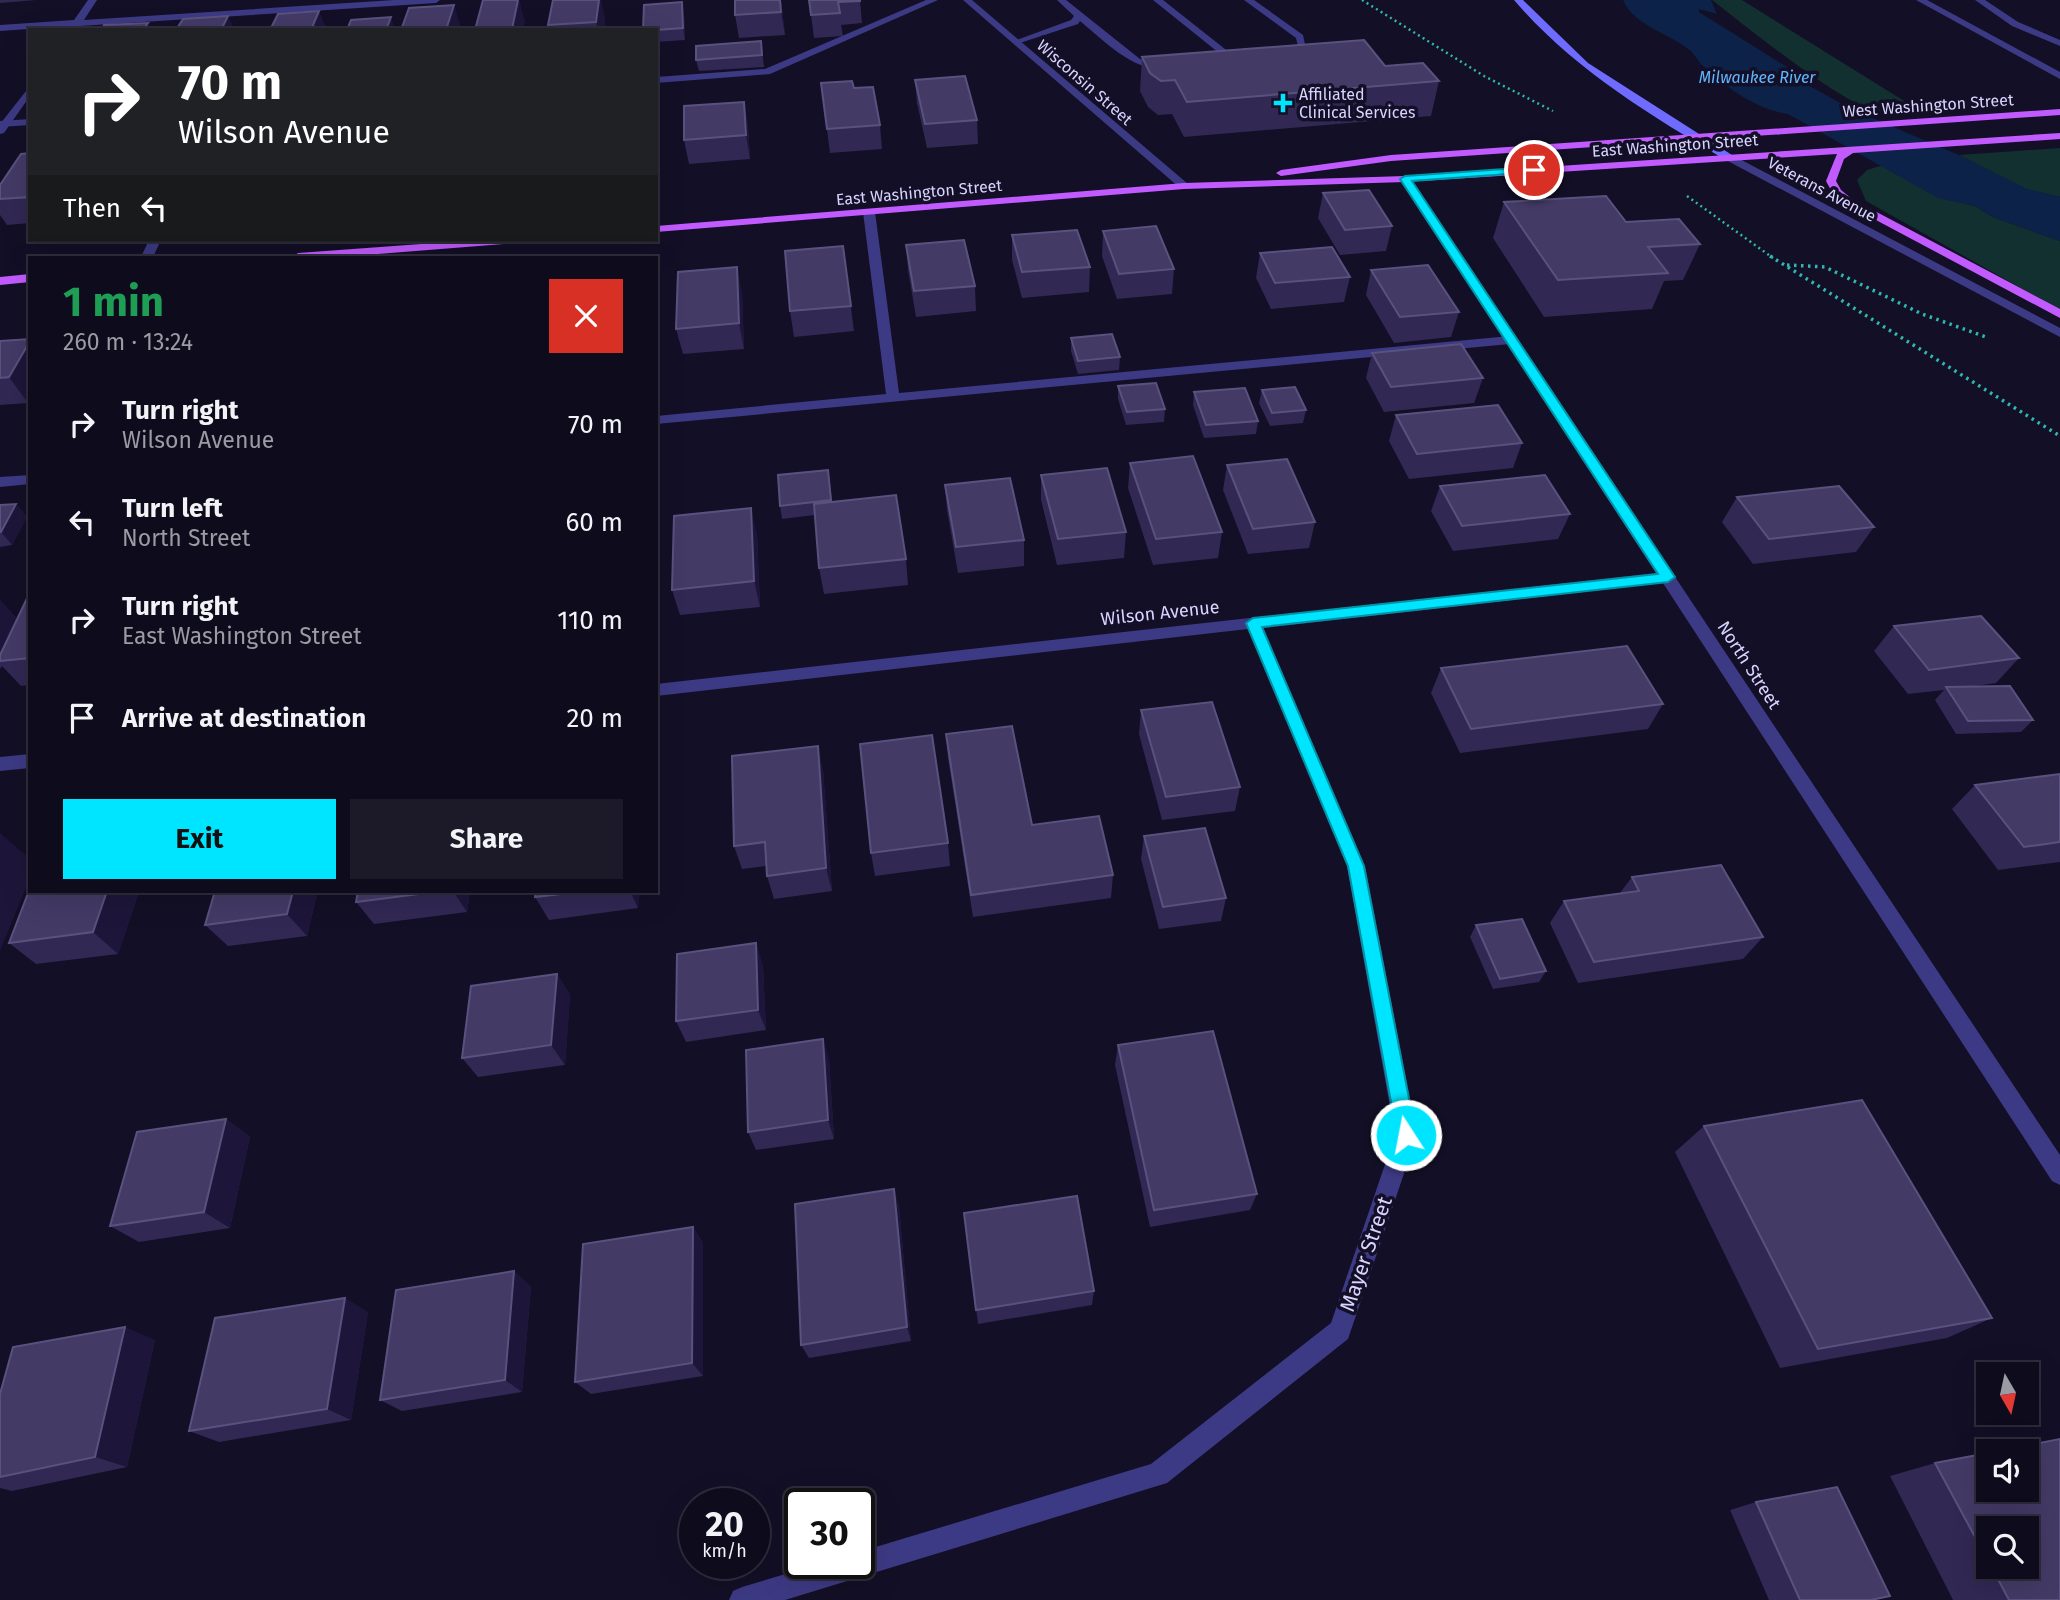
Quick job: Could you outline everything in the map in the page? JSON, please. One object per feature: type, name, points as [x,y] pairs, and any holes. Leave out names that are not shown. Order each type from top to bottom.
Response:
[{"type":"main road","name":"West Washington Street","points":[[1799,130],[2060,112]]},
{"type":"main road","name":"East Washington Street","points":[[1184,186],[1391,158],[1799,130]]},
{"type":"main road","points":[[2060,136],[1840,152],[1831,181],[1837,192],[1848,201],[2060,314]]},
{"type":"main road","name":"East Washington Street","points":[[658,229],[1184,186],[1405,179],[1840,152]]},
{"type":"main road","points":[[342,256],[495,242]]},
{"type":"main road","points":[[0,281],[28,278]]},
{"type":"street","points":[[75,26],[93,0]]},
{"type":"street","points":[[0,28],[75,26],[436,0]]},
{"type":"street","points":[[658,80],[767,72],[934,0]]},
{"type":"street","name":"Wisconsin Street","points":[[967,0],[1184,186]]},
{"type":"street","points":[[1060,0],[1137,62],[1178,63]]},
{"type":"street","points":[[1157,0],[1232,59]]},
{"type":"street","points":[[1248,0],[1300,37],[1303,47],[1286,55],[1272,56]]},
{"type":"street","name":"Veterans Avenue","points":[[1518,0],[1586,65],[1728,157],[2060,333]]},
{"type":"street","points":[[1920,0],[2060,76]]},
{"type":"street","points":[[1979,0],[2015,24],[2060,43]]},
{"type":"street","points":[[1017,43],[1068,27],[1079,15]]},
{"type":"street","points":[[1218,60],[1245,58]]},
{"type":"street","points":[[2,126],[28,92]]},
{"type":"street","points":[[2,126],[28,122]]},
{"type":"street","name":"North Street","points":[[1405,179],[2060,1174]]},
{"type":"street","points":[[869,212],[893,398]]},
{"type":"street","points":[[658,420],[1510,340]]},
{"type":"street","points":[[0,482],[28,479]]},
{"type":"street","name":"Wilson Avenue","points":[[658,690],[1668,577]]},
{"type":"street","name":"Mayer Street","points":[[742,1600],[1158,1474],[1340,1331],[1406,1135],[1356,866],[1253,623]]},
{"type":"street","points":[[0,764],[28,761]]},
{"type":"path","points":[[1362,0],[1484,76],[1614,144]]},
{"type":"path","points":[[1637,163],[1783,265],[2060,436]]},
{"type":"path","points":[[1783,265],[1825,267],[1922,314],[1995,341]]},
{"type":"green space","points":[[1712,0],[1742,0],[1922,112],[1889,115],[1872,111],[1850,100],[1825,85]]},
{"type":"green space","points":[[2060,148],[2060,197],[2026,189],[1959,155]]},
{"type":"green space","points":[[1883,165],[1938,197],[1975,206],[1993,217],[2060,241],[2060,310],[1866,201],[1857,180],[1867,170]]},
{"type":"water","name":"Milwaukee River","points":[[1623,0],[1711,0],[1717,14],[1699,9],[1699,12],[1787,67],[1794,77],[1849,108],[1959,155],[2027,189],[2060,197],[2060,241],[1993,217],[1975,206],[1938,198],[1788,114],[1741,96],[1720,81],[1683,45],[1635,17]]},
{"type":"building","points":[[483,0],[518,0],[512,28],[476,28]]},
{"type":"building","points":[[553,0],[599,0],[596,22],[548,25]]},
{"type":"building","points":[[735,0],[780,0],[781,12],[735,15]]},
{"type":"building","points":[[809,0],[860,1],[838,2],[840,13],[811,15]]},
{"type":"building","points":[[682,2],[683,28],[643,28],[644,5]]},
{"type":"building","points":[[454,5],[447,28],[402,28],[409,8]]},
{"type":"building","points":[[319,11],[312,28],[271,28],[278,14]]},
{"type":"building","points":[[228,16],[222,28],[177,28],[183,19]]},
{"type":"building","points":[[391,17],[387,28],[348,28],[351,20]]},
{"type":"building","points":[[148,23],[144,28],[103,28],[104,25]]},
{"type":"building","points":[[1364,40],[1385,66],[1423,63],[1439,81],[1187,102],[1175,80],[1161,81],[1150,73],[1142,57]]},
{"type":"building","points":[[761,41],[762,55],[696,60],[696,46]]},
{"type":"building","points":[[965,76],[977,120],[925,124],[915,80]]},
{"type":"building","points":[[852,81],[854,88],[873,87],[880,125],[827,129],[821,83]]},
{"type":"building","points":[[744,102],[746,135],[684,140],[684,106]]},
{"type":"building","points":[[28,153],[28,197],[0,199],[0,185],[21,154]]},
{"type":"building","points":[[1369,190],[1392,226],[1345,230],[1323,193]]},
{"type":"building","points":[[1606,196],[1626,222],[1679,219],[1700,244],[1648,247],[1668,273],[1558,280],[1504,202]]},
{"type":"building","points":[[1156,226],[1174,269],[1119,274],[1103,231]]},
{"type":"building","points":[[1077,230],[1090,267],[1022,272],[1012,235]]},
{"type":"building","points":[[964,240],[975,286],[914,291],[906,245]]},
{"type":"building","points":[[843,246],[851,306],[790,311],[785,251]]},
{"type":"building","points":[[1332,247],[1350,277],[1275,283],[1260,253]]},
{"type":"building","points":[[1428,265],[1459,312],[1400,317],[1371,270]]},
{"type":"building","points":[[737,267],[739,323],[676,329],[678,272]]},
{"type":"building","points":[[1112,334],[1120,357],[1078,361],[1071,338]]},
{"type":"building","points":[[28,339],[28,344],[9,377],[0,378],[0,341]]},
{"type":"building","points":[[1461,344],[1483,378],[1391,387],[1372,353]]},
{"type":"building","points":[[1156,383],[1165,409],[1127,412],[1118,386]]},
{"type":"building","points":[[1295,387],[1306,410],[1272,413],[1262,390]]},
{"type":"building","points":[[1245,388],[1258,421],[1206,425],[1194,392]]},
{"type":"building","points":[[1498,405],[1522,443],[1417,454],[1396,415]]},
{"type":"building","points":[[1193,456],[1222,532],[1156,539],[1130,463]]},
{"type":"building","points":[[1287,459],[1315,522],[1253,529],[1227,465]]},
{"type":"building","points":[[1107,468],[1126,532],[1058,539],[1041,475]]},
{"type":"building","points":[[828,470],[831,500],[780,506],[778,475]]},
{"type":"building","points":[[1545,475],[1570,514],[1462,526],[1440,486]]},
{"type":"building","points":[[1010,478],[1024,540],[956,547],[945,485]]},
{"type":"building","points":[[1839,486],[1874,527],[1769,539],[1737,497]]},
{"type":"building","points":[[896,495],[906,559],[819,568],[814,504]]},
{"type":"building","points":[[16,504],[1,532],[0,532],[0,505]]},
{"type":"building","points":[[751,508],[754,581],[672,590],[674,516]]},
{"type":"building","points":[[28,596],[28,658],[0,661],[0,655]]},
{"type":"building","points":[[1981,616],[2019,658],[1929,670],[1894,626]]},
{"type":"building","points":[[1627,646],[1663,704],[1471,729],[1441,668]]},
{"type":"building","points":[[2010,686],[2033,720],[1968,721],[1946,687]]},
{"type":"building","points":[[1212,702],[1240,787],[1166,797],[1141,710]]},
{"type":"building","points":[[1012,726],[1032,825],[1099,816],[1113,875],[971,895],[946,734]]},
{"type":"building","points":[[932,735],[948,843],[871,853],[860,744]]},
{"type":"building","points":[[818,746],[826,868],[767,876],[765,842],[734,846],[732,756]]},
{"type":"building","points":[[2060,774],[2060,842],[2024,847],[1975,785]]},
{"type":"building","points":[[1205,828],[1226,898],[1163,907],[1144,836]]},
{"type":"building","points":[[1721,865],[1763,937],[1594,962],[1564,901],[1639,891],[1632,877]]},
{"type":"building","points":[[28,893],[106,893],[93,932],[9,943]]},
{"type":"building","points":[[214,893],[292,893],[287,914],[205,925]]},
{"type":"building","points":[[358,893],[426,893],[356,902]]},
{"type":"building","points":[[536,893],[569,893],[535,897]]},
{"type":"building","points":[[1522,919],[1546,971],[1500,979],[1476,925]]},
{"type":"building","points":[[756,943],[758,1010],[676,1021],[677,954]]},
{"type":"building","points":[[557,974],[551,1045],[462,1058],[471,986]]},
{"type":"building","points":[[1213,1031],[1257,1194],[1154,1210],[1118,1045]]},
{"type":"building","points":[[823,1039],[828,1120],[748,1132],[746,1050]]},
{"type":"building","points":[[1862,1100],[1992,1318],[1818,1349],[1704,1126]]},
{"type":"building","points":[[226,1119],[204,1212],[110,1226],[137,1132]]},
{"type":"building","points":[[894,1189],[907,1327],[801,1345],[795,1204]]},
{"type":"building","points":[[1077,1196],[1094,1291],[976,1310],[964,1213]]},
{"type":"building","points":[[693,1227],[692,1363],[575,1382],[583,1244]]},
{"type":"building","points":[[514,1271],[505,1380],[380,1400],[396,1290]]},
{"type":"building","points":[[345,1298],[327,1409],[189,1431],[215,1318]]},
{"type":"building","points":[[125,1327],[95,1457],[0,1477],[0,1394],[13,1347]]},
{"type":"building","points":[[2060,1439],[2060,1600],[2009,1600],[1998,1579],[2039,1579],[2039,1516],[1976,1516],[1976,1539],[1935,1463],[1976,1455],[1976,1502],[2039,1502],[2039,1443]]},
{"type":"building","points":[[1837,1487],[1890,1596],[1871,1600],[1800,1600],[1756,1502]]},
{"type":"place","name":"Affiliated Clinical Services","points":[[1283,103]]},
{"type":"route","points":[[1406,1135],[1356,866],[1253,623],[1668,577],[1405,179],[1534,170]]}]
